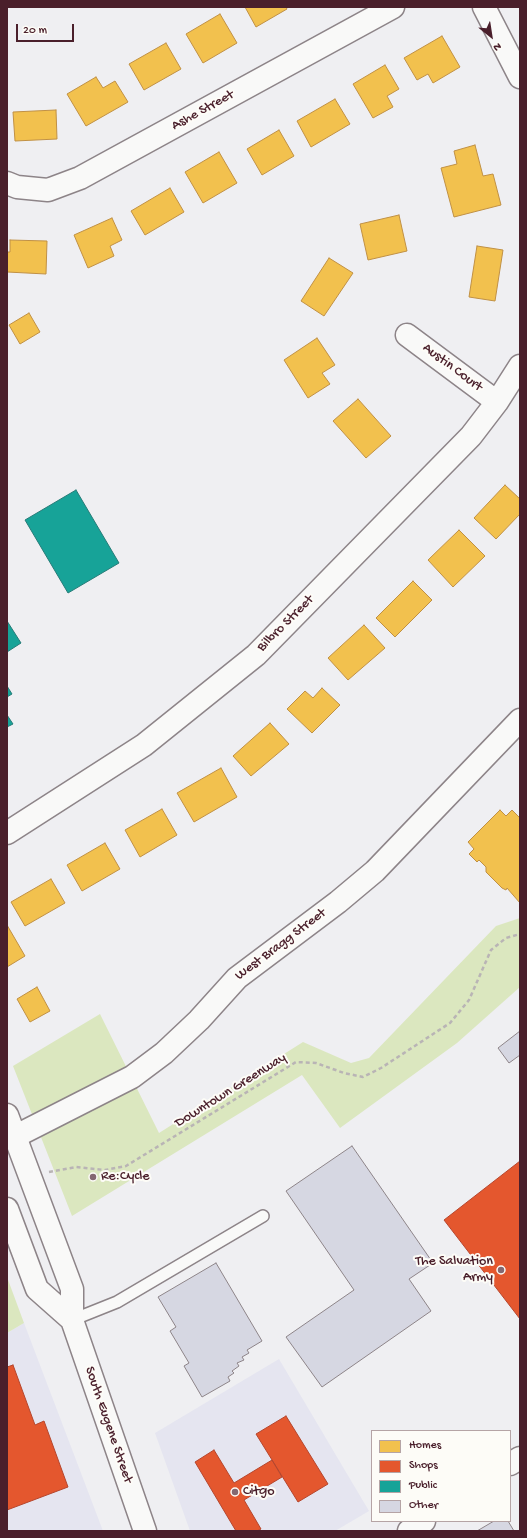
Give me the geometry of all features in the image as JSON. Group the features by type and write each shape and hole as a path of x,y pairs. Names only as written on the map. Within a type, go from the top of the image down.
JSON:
{"street":[{"name":"Ashe Street","path":"7,183 17,187 48,190 80,178 393,7"},
{"path":"484,7 520,77"},
{"name":"Austin Court","path":"407,335 497,402"},
{"name":"Bilbro Street","path":"7,833 144,746 256,655 470,436 497,402 520,366"},
{"name":"West Bragg Street","path":"16,1136 132,1077 164,1053 199,1020 237,978 338,902 375,871 520,720"},
{"name":"South Eugene Street","path":"7,1115 72,1289 72,1320 145,1531"},
{"name":"South Eugene Street","path":"7,1209 37,1289 72,1320"},
{"path":"511,1463 520,1458"},
{"path":"408,1531 422,1522"}],"lane":[{"path":"72,1320 117,1302 263,1216"}],"path":[{"name":"Downtown Greenway","path":"32,1180 65,1168 82,1167 105,1170 126,1166 296,1062 316,1062 344,1074 363,1077 381,1068 450,1023 469,1000 491,950 506,938 520,934"}],"shaded area":[{"path":"24,1323 103,1531 7,1531 7,1333"},
{"path":"279,1359 369,1511 335,1531 190,1531 155,1433"}],"green space":[{"path":"520,918 520,987 457,1043 340,1128 302,1075 72,1216 13,1066 100,1014 159,1133 303,1042 351,1063 369,1058 496,926"},
{"path":"7,1277 24,1323 7,1333"}],"building: Homes":[{"path":"245,7 286,7 287,9 256,27"},
{"path":"220,14 237,43 203,63 186,34"},
{"path":"442,36 460,67 433,83 428,74 417,80 404,58"},
{"path":"166,43 181,69 144,90 129,64"},
{"path":"385,65 399,89 387,96 393,107 373,118 353,84"},
{"path":"96,77 103,88 115,81 128,102 86,126 67,94"},
{"path":"335,99 350,124 311,147 297,121"},
{"path":"56,110 57,139 15,141 13,112"},
{"path":"279,130 294,156 262,175 247,149"},
{"path":"475,145 483,176 493,174 501,205 454,217 441,168 457,164 454,151"},
{"path":"219,152 237,183 203,203 185,172"},
{"path":"170,188 184,212 145,235 131,211"},
{"path":"399,215 407,251 368,260 360,224"},
{"path":"112,218 122,240 110,246 114,256 88,268 74,235"},
{"path":"10,240 47,241 46,274 7,272 7,252 10,252"},
{"path":"477,246 503,250 495,301 469,297"},
{"path":"329,258 353,273 324,316 301,301"},
{"path":"29,313 40,332 20,344 9,325"},
{"path":"317,338 335,365 322,373 330,384 308,398 284,360"},
{"path":"358,399 391,436 366,458 333,421"},
{"path":"505,485 520,499 520,514 496,539 474,518"},
{"path":"459,530 485,556 453,587 428,560"},
{"path":"413,581 432,600 395,637 376,618"},
{"path":"364,625 385,648 348,680 328,658"},
{"path":"322,688 340,705 312,733 287,709 305,691 313,698"},
{"path":"270,723 289,744 251,776 233,756"},
{"path":"221,768 237,797 194,822 177,793"},
{"path":"162,809 177,835 140,857 125,830"},
{"path":"500,810 506,816 512,810 520,818 520,903 507,888 506,890 502,888 486,872 486,867 479,860 477,862 469,854 474,849 468,842"},
{"path":"105,843 120,869 82,891 67,865"},
{"path":"51,879 65,903 25,926 11,902"},
{"path":"7,925 25,956 7,967"},
{"path":"37,987 50,1011 30,1022 17,999"}],"building: Shops":[{"name":"The Salvation Army","path":"520,1161 520,1319 444,1220"},
{"path":"13,1365 35,1425 44,1421 68,1487 7,1510 7,1367"},
{"path":"286,1416 328,1484 298,1502 256,1434"},
{"name":"Citgo","path":"214,1450 234,1483 272,1460 282,1477 244,1500 261,1529 257,1531 236,1531 195,1462"}],"building: Public":[{"path":"76,490 119,563 68,593 25,520"},
{"path":"7,621 21,643 7,652"},
{"path":"7,686 12,694 7,697"},
{"path":"7,715 13,724 7,727"}],"building: Other":[{"path":"520,1031 520,1055 509,1063 498,1048"},
{"path":"352,1146 433,1263 409,1279 431,1311 322,1387 286,1337 354,1290 286,1191"},
{"path":"216,1263 262,1341 247,1350 249,1353 242,1357 244,1360 237,1363 239,1366 232,1371 234,1373 228,1377 230,1381 202,1397 184,1366 189,1363 170,1331 176,1327 158,1297"},
{"path":"492,1522 509,1522 514,1531 477,1531"}],"place":[{"name":"Re:Cycle","path":"93,1177"},
{"name":"The Salvation Army","path":"501,1270"},
{"name":"Citgo","path":"235,1492"}]}
